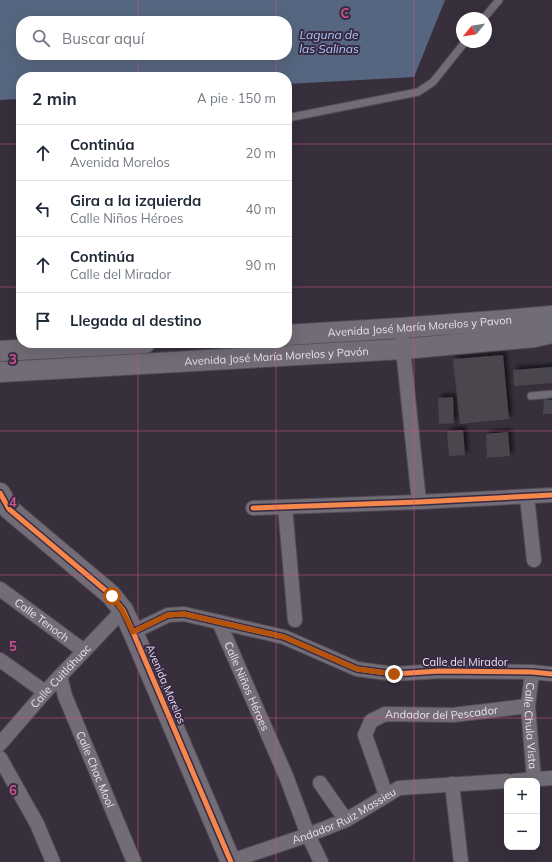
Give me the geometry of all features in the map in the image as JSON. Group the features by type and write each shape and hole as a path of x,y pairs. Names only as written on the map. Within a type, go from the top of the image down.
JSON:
{"main road":[{"name":"Avenida José María Morelos y Pavon","path":"292,335 552,316"},
{"name":"Avenida José María Morelos y Pavón","path":"1,373 29,357 403,349 546,336"},
{"path":"0,351 29,357 104,348"},
{"name":"Avenida Morelos","path":"3,502 112,596 122,610 133,632 231,861"}],"street":[{"path":"401,328 419,502"},
{"path":"253,508 552,496"},
{"path":"527,497 534,560"},
{"path":"285,507 295,620"},
{"name":"Calle Tenoch","path":"0,589 84,651"},
{"name":"Calle Cuitláhuac","path":"0,744 44,692 122,610"},
{"path":"133,632 168,615 184,614 219,622"},
{"name":"Calle del Mirador","path":"219,622 284,637 357,669 394,674 439,671 532,672 552,674"},
{"name":"Calle Niños Héroes","path":"219,622 286,776 308,835 321,862"},
{"path":"0,660 44,692"},
{"name":"Calle Chula Vista","path":"532,672 528,706 534,778"},
{"name":"Calle Chac Mool","path":"60,676 65,696 134,862"},
{"name":"Andador del Pescador","path":"386,795 365,734 371,721 385,714 453,715 528,706"},
{"path":"0,758 37,824 53,862"},
{"path":"540,779 552,778"},
{"name":"Andador Ruiz Massieu","path":"231,861 308,835 346,820 399,788 504,781"},
{"path":"320,783 346,820"},
{"path":"452,784 461,862"}],"lane":[{"path":"489,12 499,0"},
{"path":"292,117 418,92 433,82 460,48"},
{"path":"531,396 552,394"}],"water":[{"name":"Laguna de las Salinas","path":"0,0 445,0 414,77 292,84 292,72 16,72 16,99 0,100"}],"building":[{"path":"503,355 509,419 460,424 453,359"},
{"path":"552,367 552,383 514,386 513,370"},
{"path":"453,397 454,423 439,424 438,398"},
{"path":"544,399 552,400 552,414 543,414"},
{"path":"463,430 465,455 449,456 447,431"},
{"path":"508,432 510,456 487,458 486,434"}],"cycle path":[{"path":"0,493 9,509 111,595 123,610 231,862"},
{"path":"253,508 419,502 552,495"},
{"path":"133,632 168,615 184,614 284,637 357,669 394,674 439,671 532,672 552,674"}],"route":[{"path":"112,596 122,610 133,632 168,615 184,614 284,637 357,669 394,674"}]}
